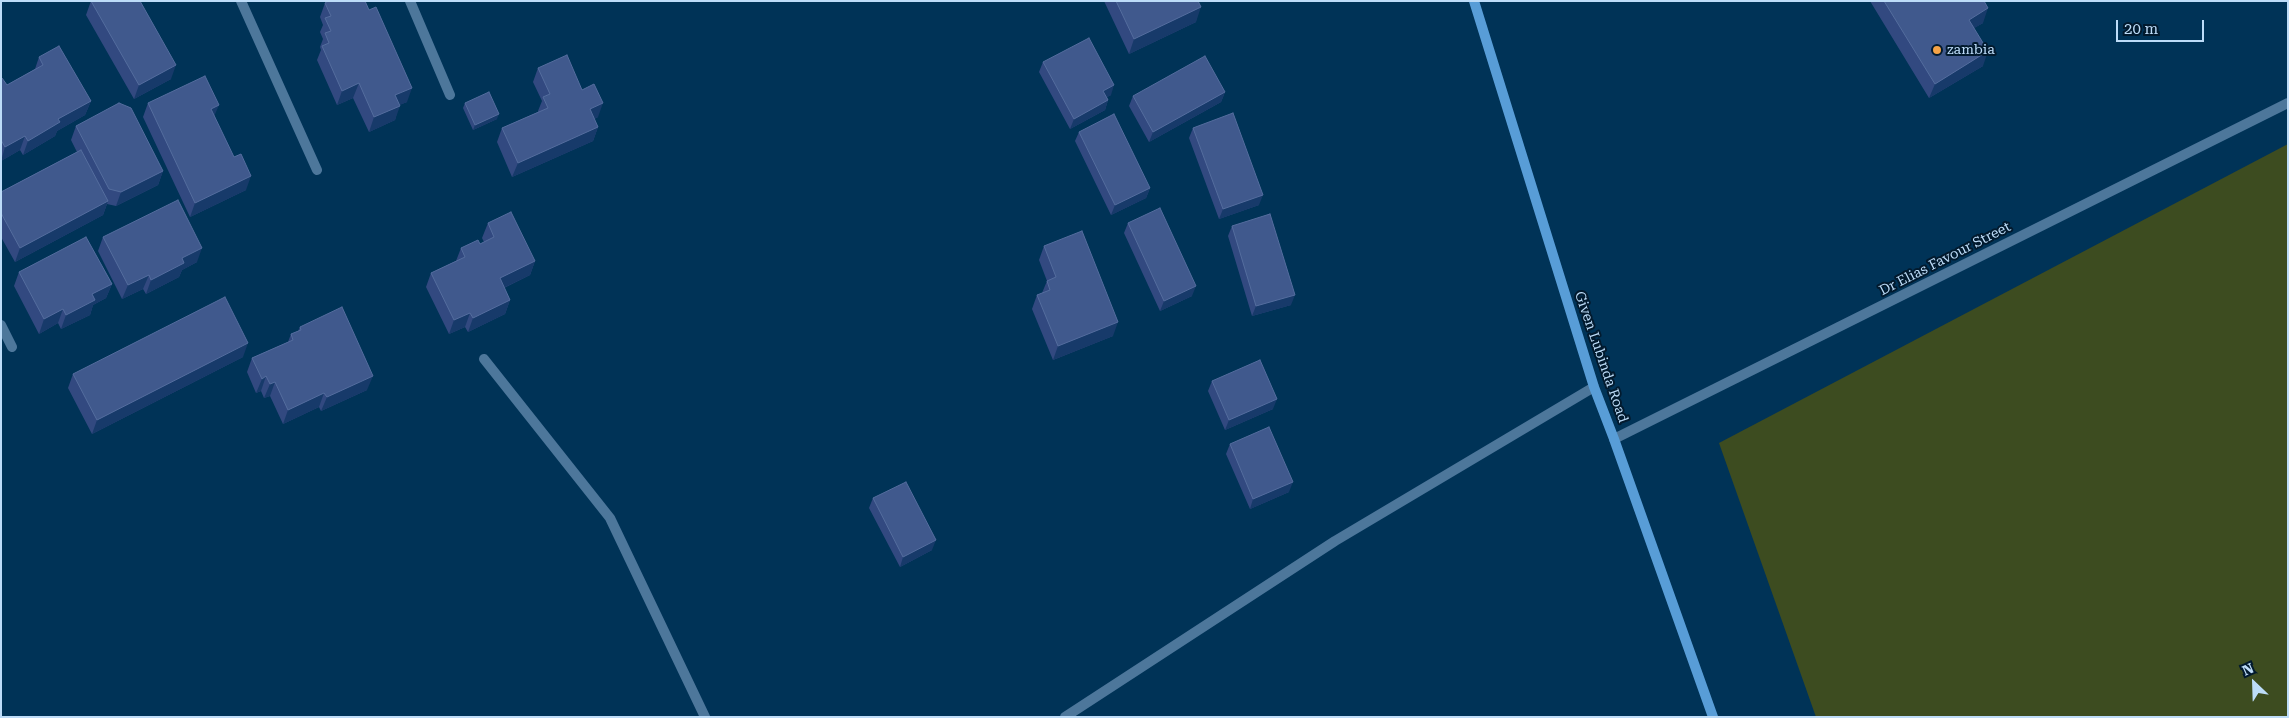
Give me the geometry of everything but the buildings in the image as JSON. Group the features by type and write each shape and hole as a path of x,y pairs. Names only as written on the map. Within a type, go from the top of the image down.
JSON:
{"street":[{"path":"241,1 318,170"},
{"path":"410,1 450,95"},
{"name":"Given Lubinda Road","path":"1474,1 1594,387 1713,717"},
{"name":"Dr Elias Favour Street","path":"1614,439 2288,103"},
{"path":"1,326 12,347"},
{"path":"484,359 610,518 705,717"},
{"path":"1065,717 1335,541 1594,387"}],"green space":[{"path":"2288,144 2288,717 1816,717 1719,443"}],"place":[{"name":"zambia","path":"1937,50"}]}
